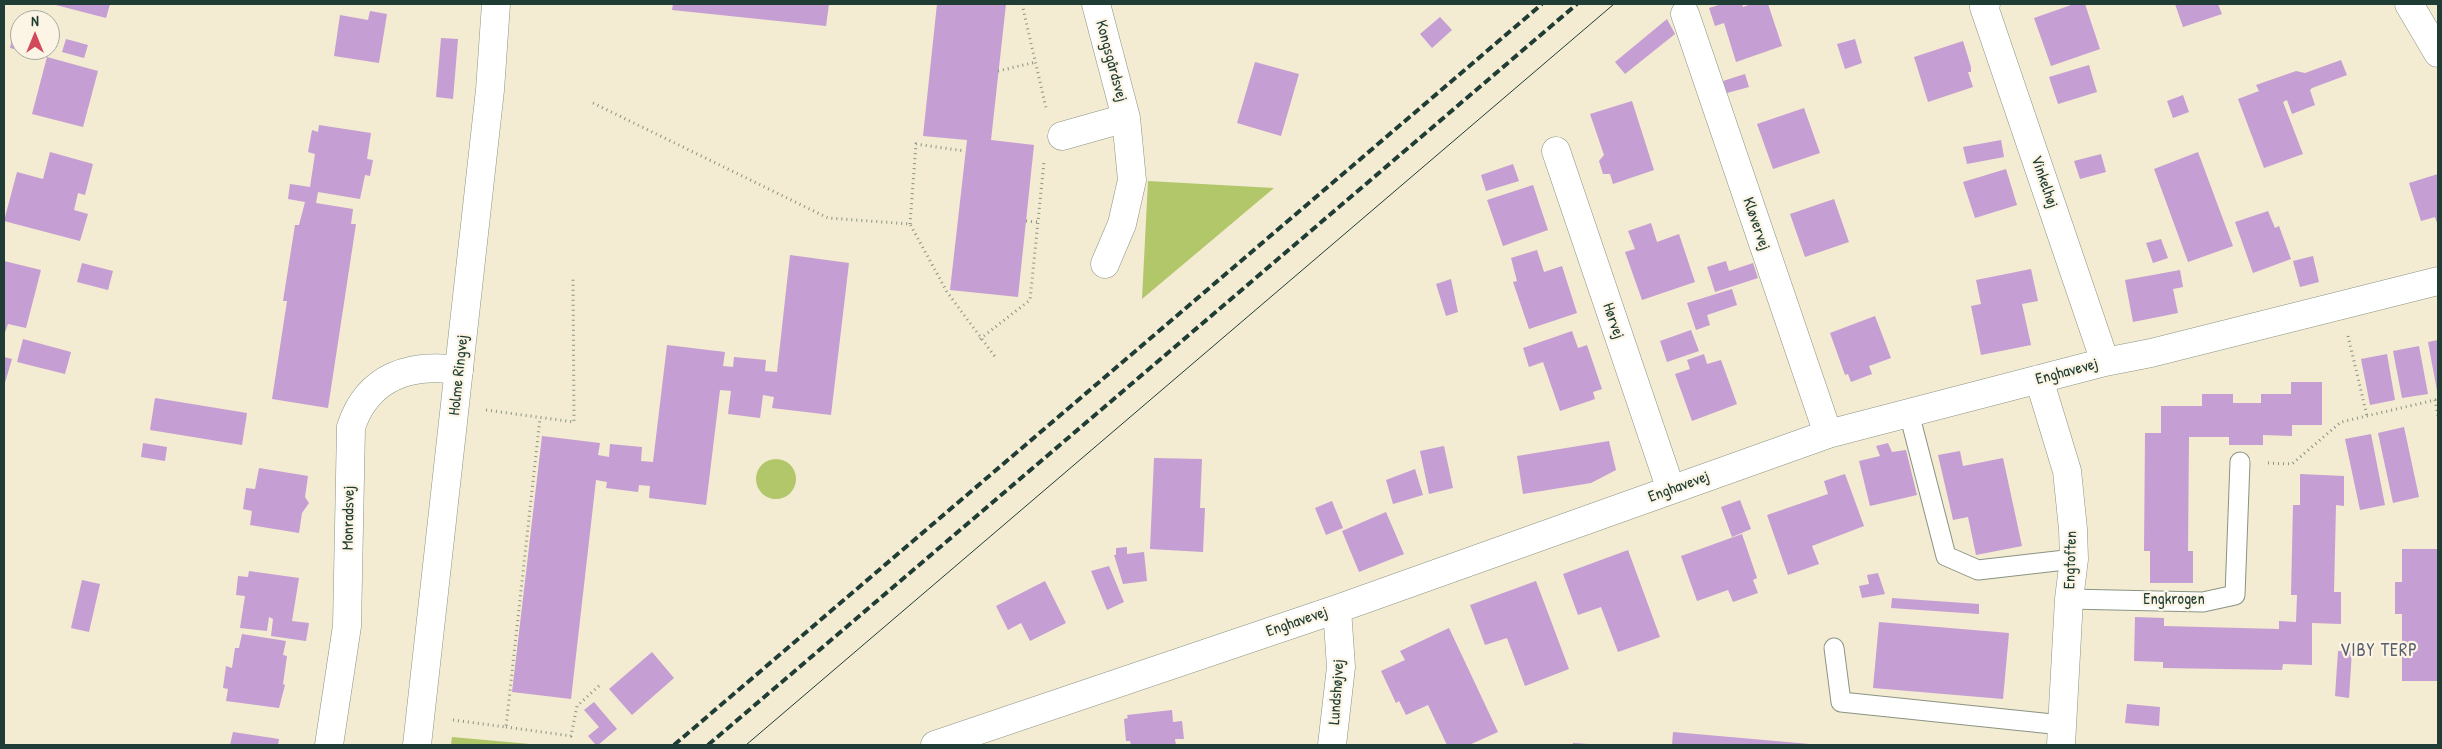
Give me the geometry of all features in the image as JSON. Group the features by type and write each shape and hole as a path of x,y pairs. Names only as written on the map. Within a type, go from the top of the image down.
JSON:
{"street":[{"name":"Holme Ringvej","path":"417,745 490,90 496,4"},
{"name":"Kongsgårdsvej","path":"1096,4 1126,118 1132,180 1122,224 1105,264"},
{"name":"Vinkelhøj","path":"1986,4 1984,7 2105,362"},
{"path":"2409,4 2438,53"},
{"name":"Kløvervej","path":"1685,14 1828,434"},
{"name":"Kongsgårdsvej","path":"1062,136 1126,118"},
{"name":"Hørvej","path":"1556,151 1671,490"},
{"name":"Enghavevej","path":"935,745 1337,609 1828,434 2105,362 2151,353 2438,281"},
{"name":"Monradsvej","path":"329,745 347,626 351,426 356,410 366,395 382,382 400,373 430,367 459,370"},
{"name":"Engtoften","path":"2039,379 2067,471 2074,529 2074,559 2062,735"},
{"name":"Lundshøjvej","path":"1332,745 1341,667 1337,609"}],"lane":[{"path":"1909,413 1946,556 1978,570 2074,559"},
{"name":"Engkrogen","path":"2070,599 2203,602 2234,595 2240,462"},
{"path":"1834,648 1841,702 2062,735"}],"path":[{"path":"1022,4 1049,121 1062,136"},
{"path":"998,71 1036,62"},
{"path":"593,103 828,218 910,224"},
{"path":"965,151 916,144 910,224 947,292 980,339 996,358"},
{"path":"980,339 1030,300 1045,158"},
{"path":"1026,221 1038,222"},
{"path":"455,406 574,422 573,278"},
{"path":"2341,304 2366,416"},
{"path":"2240,462 2292,464 2341,422 2366,416 2435,400 2438,416"},
{"path":"506,728 540,418"},
{"path":"420,716 571,736 577,706 601,684"}],"green space":[{"path":"1148,181 1274,188 1142,299"},
{"path":"772,459 780,459 787,462 793,468 796,479 793,490 787,496 780,499 772,499 765,496 759,490 756,483 756,475 759,468 765,462"},
{"path":"452,737 541,745 451,745"}],"building":[{"path":"52,4 110,4 106,18"},
{"path":"673,4 829,4 826,26 672,10"},
{"path":"937,4 1006,4 991,140 1034,145 1018,297 950,290 967,140 923,136"},
{"path":"1722,4 1742,4 1743,7 1752,4 1768,4 1782,46 1736,62 1724,23 1715,26 1709,8"},
{"path":"2074,4 2085,4 2100,49 2051,66 2034,18"},
{"path":"2175,4 2218,4 2222,14 2183,27"},
{"path":"370,11 387,14 379,63 334,56 340,15 368,20"},
{"path":"1440,17 1452,30 1432,48 1420,34"},
{"path":"1667,19 1675,34 1625,74 1615,62"},
{"path":"441,38 458,39 453,99 436,97"},
{"path":"66,39 88,45 84,58 62,52"},
{"path":"1855,39 1862,63 1845,69 1837,44"},
{"path":"1963,41 1971,67 1971,72 1968,72 1973,87 1928,102 1914,57"},
{"path":"46,60 58,60 98,71 83,127 32,114"},
{"path":"2341,60 2347,75 2312,88 2310,90 2315,105 2292,114 2287,100 2283,102 2303,154 2264,168 2238,99 2259,91 2256,85 2296,71 2305,73"},
{"path":"1255,62 1299,74 1281,136 1237,123"},
{"path":"2089,65 2097,92 2058,104 2049,77"},
{"path":"1745,74 1749,87 1727,93 1723,81"},
{"path":"2183,95 2189,112 2173,118 2167,101"},
{"path":"1632,101 1654,170 1613,184 1610,174 1603,174 1599,161 1604,155 1590,114"},
{"path":"1804,108 1820,153 1773,169 1757,124"},
{"path":"319,125 371,133 367,159 373,160 370,176 365,175 360,199 318,192 316,203 353,209 351,224 356,224 328,408 272,399 287,301 283,301 295,225 299,225 305,202 288,199 290,184 310,187 315,154 308,152 312,130 318,132"},
{"path":"2001,140 2004,157 1967,164 1963,147"},
{"path":"50,152 93,164 85,195 78,193 74,210 88,214 80,241 4,221 17,172 43,179"},
{"path":"2198,152 2233,246 2188,262 2154,169"},
{"path":"2101,154 2106,172 2080,179 2074,161"},
{"path":"1513,164 1519,181 1486,191 1481,175"},
{"path":"2006,169 2017,205 1975,218 1963,182"},
{"path":"2438,174 2438,226 2435,217 2421,221 2409,183"},
{"path":"1533,185 1548,230 1503,246 1487,200"},
{"path":"1834,199 1849,242 1805,257 1790,214"},
{"path":"2268,211 2275,228 2279,226 2291,259 2253,273 2235,222"},
{"path":"1651,223 1657,242 1679,234 1695,282 1642,300 1625,252 1635,249 1628,231"},
{"path":"2161,239 2168,258 2153,263 2146,243"},
{"path":"1537,250 1544,272 1562,266 1577,313 1529,329 1513,282 1517,281 1511,258"},
{"path":"790,255 849,263 831,415 772,408 774,397 763,395 760,418 728,414 731,391 720,390 706,505 649,498 650,486 639,485 638,492 606,488 607,482 596,480 571,699 512,692 542,436 600,443 598,455 609,457 610,444 642,447 641,461 653,462 667,345 725,352 723,366 733,367 734,357 766,360 765,371 777,372"},
{"path":"2313,256 2319,282 2300,287 2293,261"},
{"path":"4,261 41,270 26,328 8,324 4,335"},
{"path":"1726,261 1729,271 1753,263 1758,278 1715,292 1707,267"},
{"path":"82,263 113,271 108,290 77,282"},
{"path":"2031,269 2038,301 2022,304 2031,345 1981,355 1971,306 1981,304 1976,280"},
{"path":"2180,270 2183,287 2173,289 2178,313 2133,322 2125,280"},
{"path":"1451,279 1458,312 1446,316 1436,284"},
{"path":"1732,289 1737,305 1707,315 1710,325 1696,330 1687,303"},
{"path":"1875,316 1891,358 1869,366 1872,374 1851,382 1848,374 1845,375 1830,333"},
{"path":"1691,330 1699,351 1667,362 1660,341"},
{"path":"1572,331 1578,348 1587,345 1602,389 1593,392 1595,399 1560,411 1543,362 1529,367 1523,348"},
{"path":"23,339 71,352 65,374 17,362"},
{"path":"2438,340 2438,391 2437,391 2428,342"},
{"path":"2419,346 2428,394 2402,398 2393,351"},
{"path":"1704,354 1707,364 1721,360 1737,404 1692,421 1675,374 1690,369 1687,360"},
{"path":"2387,354 2395,400 2370,405 2361,359"},
{"path":"4,357 12,359 4,386"},
{"path":"2291,382 2322,382 2322,425 2292,425 2292,436 2263,435 2263,445 2229,445 2229,437 2189,437 2188,551 2193,551 2193,583 2150,583 2150,551 2144,551 2145,433 2161,433 2161,406 2202,406 2202,394 2233,394 2233,403 2261,403 2261,394 2291,394"},
{"path":"155,398 247,413 242,445 150,430"},
{"path":"2404,427 2419,497 2393,503 2378,433"},
{"path":"2371,434 2385,505 2360,510 2345,439"},
{"path":"1609,441 1616,470 1591,483 1523,494 1517,456"},
{"path":"143,443 167,447 165,461 141,457"},
{"path":"1888,443 1892,452 1906,450 1917,495 1870,506 1859,461 1880,456 1876,446"},
{"path":"1444,446 1453,488 1429,494 1420,451"},
{"path":"1960,451 1963,466 2003,458 2022,546 1976,555 1968,517 1953,520 1938,455"},
{"path":"1154,458 1202,459 1200,508 1205,508 1203,552 1150,549"},
{"path":"259,468 308,476 305,497 309,503 302,513 299,533 250,525 252,511 243,509 246,488 255,489"},
{"path":"1415,469 1423,495 1393,504 1386,480"},
{"path":"1845,474 1864,526 1812,546 1819,564 1788,575 1767,515 1828,494 1824,481"},
{"path":"2300,474 2344,476 2344,506 2336,505 2334,592 2341,592 2341,624 2312,623 2312,665 2283,664 2282,670 2163,668 2163,662 2134,661 2135,617 2164,618 2164,626 2279,629 2279,621 2296,622 2297,595 2291,595 2293,505 2300,505"},
{"path":"1740,500 1751,529 1732,537 1721,507"},
{"path":"1332,501 1343,528 1326,535 1315,508"},
{"path":"1386,512 1404,554 1359,572 1342,531"},
{"path":"1742,534 1757,578 1753,580 1758,593 1733,602 1728,590 1697,601 1681,556"},
{"path":"1127,547 1127,554 1144,552 1147,581 1123,584 1114,555 1116,555 1116,548"},
{"path":"2402,549 2438,549 2438,681 2402,681 2402,614 2395,614 2395,582 2402,582"},
{"path":"1628,550 1660,637 1618,652 1601,607 1578,615 1563,574"},
{"path":"1109,566 1124,602 1107,610 1091,571"},
{"path":"249,571 299,578 292,621 309,623 306,641 271,636 273,619 269,617 267,631 240,628 245,596 236,595 238,576 248,577"},
{"path":"1878,573 1885,594 1862,598 1859,586 1869,584 1867,575"},
{"path":"82,580 100,584 89,632 71,628"},
{"path":"1045,581 1066,623 1030,641 1021,623 1008,630 996,606"},
{"path":"1536,581 1569,669 1525,686 1507,638 1485,645 1470,605"},
{"path":"1892,598 1979,604 1979,614 1891,608"},
{"path":"1879,622 2009,633 2003,699 1873,688"},
{"path":"1449,628 1498,732 1469,745 1447,745 1428,705 1406,715 1399,701 1396,703 1381,671 1405,660 1400,651"},
{"path":"242,634 286,641 283,655 287,656 283,684 285,685 279,708 226,701 228,689 223,688 226,666 232,668 235,648 239,648"},
{"path":"2338,651 2352,651 2349,698 2335,696"},
{"path":"652,652 674,678 632,715 609,689"},
{"path":"594,702 617,729 598,745 588,736 599,727 584,710"},
{"path":"2127,704 2160,707 2159,726 2125,723"},
{"path":"1172,710 1173,722 1182,721 1184,739 1175,739 1176,745 1131,745 1130,741 1126,741 1124,719 1128,718 1127,715"},
{"path":"233,732 279,739 278,745 230,745"},
{"path":"1673,732 1810,744 1810,745 1672,745"},
{"path":"1573,743 1589,744 1589,745 1573,745"}],"tram line":[{"path":"746,745 1614,4"}],"railway":[{"path":"674,745 1542,4"},
{"path":"708,745 1577,4"}],"district":[{"name":"VIBY TERP","path":"2379,651"}]}
